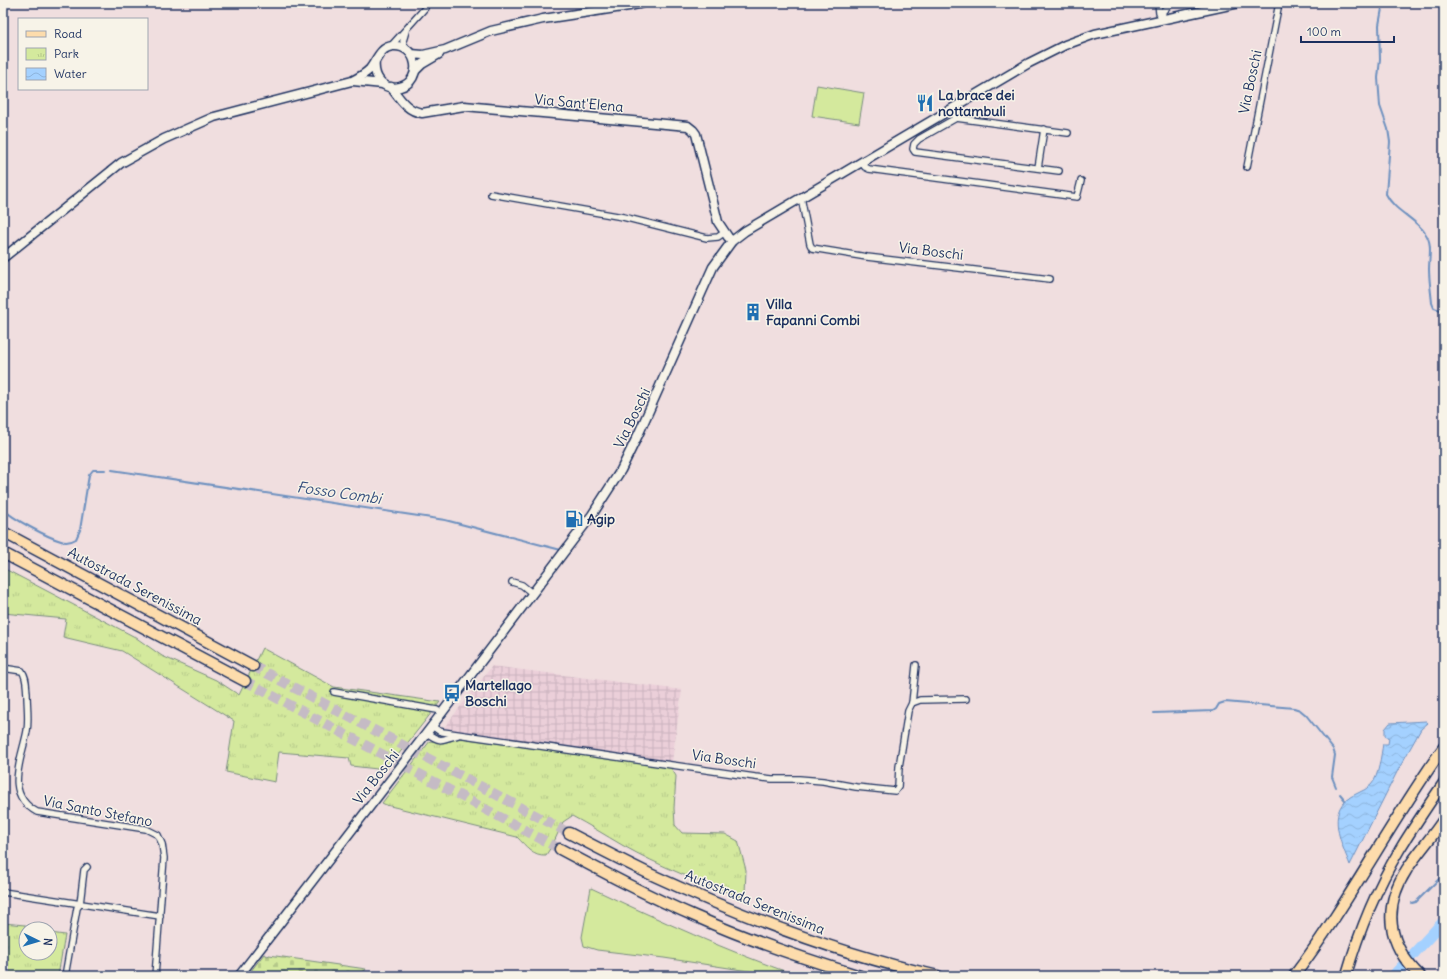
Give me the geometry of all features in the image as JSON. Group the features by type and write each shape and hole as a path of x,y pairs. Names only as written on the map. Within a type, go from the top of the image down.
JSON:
{"highway":[{"name":"Autostrada Serenissima","path":"3,532 253,666"},
{"path":"3,553 245,681"},
{"path":"1294,976 1361,877 1444,747"},
{"path":"1420,976 1402,956 1394,938 1391,919 1398,884 1444,819"},
{"name":"Autostrada Serenissima","path":"569,833 649,873 766,924 867,958 938,976"},
{"path":"560,849 697,918 756,942 804,959 860,976"}],"main road":[{"path":"415,71 422,64 445,50 491,31 543,19 643,3"},
{"name":"Via Boschi","path":"239,976 429,730 592,515 621,470 641,430 713,267 732,242 745,231 1029,64 1066,45 1095,34 1239,3"},
{"path":"3,258 121,163 164,139 214,117 352,81 366,72 382,51 390,47 400,47 409,52 420,55 445,50"},
{"path":"405,104 403,93 415,71 415,61 409,52"},
{"path":"375,61 375,74 383,84"},
{"path":"352,81 383,84 397,88 406,85"},
{"path":"391,87 405,104"},
{"name":"Via Sant'Elena","path":"405,104 411,110 422,113 464,106 688,126 696,134 718,222 725,232"},
{"path":"725,232 732,242"},
{"path":"1346,976 1352,954 1366,917 1389,868 1444,782"}],"street":[{"path":"390,47 425,8 426,3"},
{"path":"1158,3 1158,13 1162,19"},
{"path":"1162,19 1163,11 1171,3"},
{"name":"Via Boschi","path":"1247,167 1279,3"},
{"path":"406,28 403,41 409,52"},
{"path":"952,110 956,118"},
{"path":"1059,171 915,152 913,149 914,144 919,139 956,118 1068,132"},
{"path":"1038,168 1044,129"},
{"path":"862,163 869,169 1077,197 1082,182"},
{"path":"491,194 623,217 708,238 718,236 725,232"},
{"name":"Via Boschi","path":"801,198 812,248 867,257 1050,279"},
{"path":"512,582 522,586 533,594"},
{"name":"Via Boschi","path":"461,735 755,777 823,781 856,787 895,791 898,787 899,767 908,712 912,703 916,665"},
{"name":"Via Santo Stefano","path":"3,668 22,671 26,677 28,724 17,779 23,801 36,812 146,829 158,835 162,844 164,858 155,976"},
{"path":"334,692 437,710 442,713"},
{"path":"912,703 920,700 966,698"},
{"path":"429,730 461,735"},
{"path":"429,730 438,740 461,735"},
{"path":"65,976 77,908 80,904 84,870 87,867"},
{"path":"3,892 160,916"}],"shaded area":[{"path":"492,666 682,690 672,762 443,729"}],"green space":[{"path":"817,85 864,93 859,123 812,116"},
{"path":"3,568 135,637 162,656 216,680 239,695 262,648 334,687 440,702 386,770 351,766 349,758 279,752 275,782 226,772 234,721 122,651 63,637 66,619 3,613"},
{"path":"461,738 671,768 676,776 674,808 675,825 682,833 725,834 738,841 746,870 745,893 740,897 665,867 636,853 572,816 563,822 546,855 541,855 530,850 517,837 382,803 430,741 443,743"},
{"path":"591,888 693,935 798,976 781,976 664,958 597,950 584,946 582,937"},
{"path":"3,923 18,924 18,961 58,961 58,934 65,935 58,976 3,976"},
{"path":"264,954 268,956 366,969 361,976 247,976"}],"water":[{"path":"1426,721 1428,723 1421,729 1397,772 1350,865 1338,833 1337,824 1340,808 1345,801 1371,785 1374,781 1383,744 1388,744 1389,738 1385,736 1385,729 1390,723"}],"waterway":[{"path":"1383,3 1379,25 1380,59 1378,78 1380,106 1388,129 1390,142 1386,194 1399,210 1421,228 1429,241 1429,273 1432,303 1434,308 1444,311"},
{"name":"Fosso Combi","path":"3,509 30,527 47,536 63,542 72,541 76,539 80,530 89,475 93,470 105,470"},
{"name":"Fosso Combi","path":"112,470 445,520 561,550"},
{"path":"1154,713 1213,711 1219,704 1225,702 1294,708 1300,710 1306,715 1333,749 1335,755 1332,777 1336,787"},
{"path":"1340,794 1345,800"},
{"path":"1412,903 1416,902 1444,874"},
{"path":"1393,976 1444,921"}],"tunnel":[{"path":"253,666 569,833"},
{"path":"245,681 560,849"}],"place":[{"name":"La brace dei nottambuli","path":"925,103"},
{"name":"Villa Fapanni Combi","path":"753,312"},
{"name":"Agip","path":"574,519"},
{"name":"Martellago Boschi","path":"452,693"}]}
